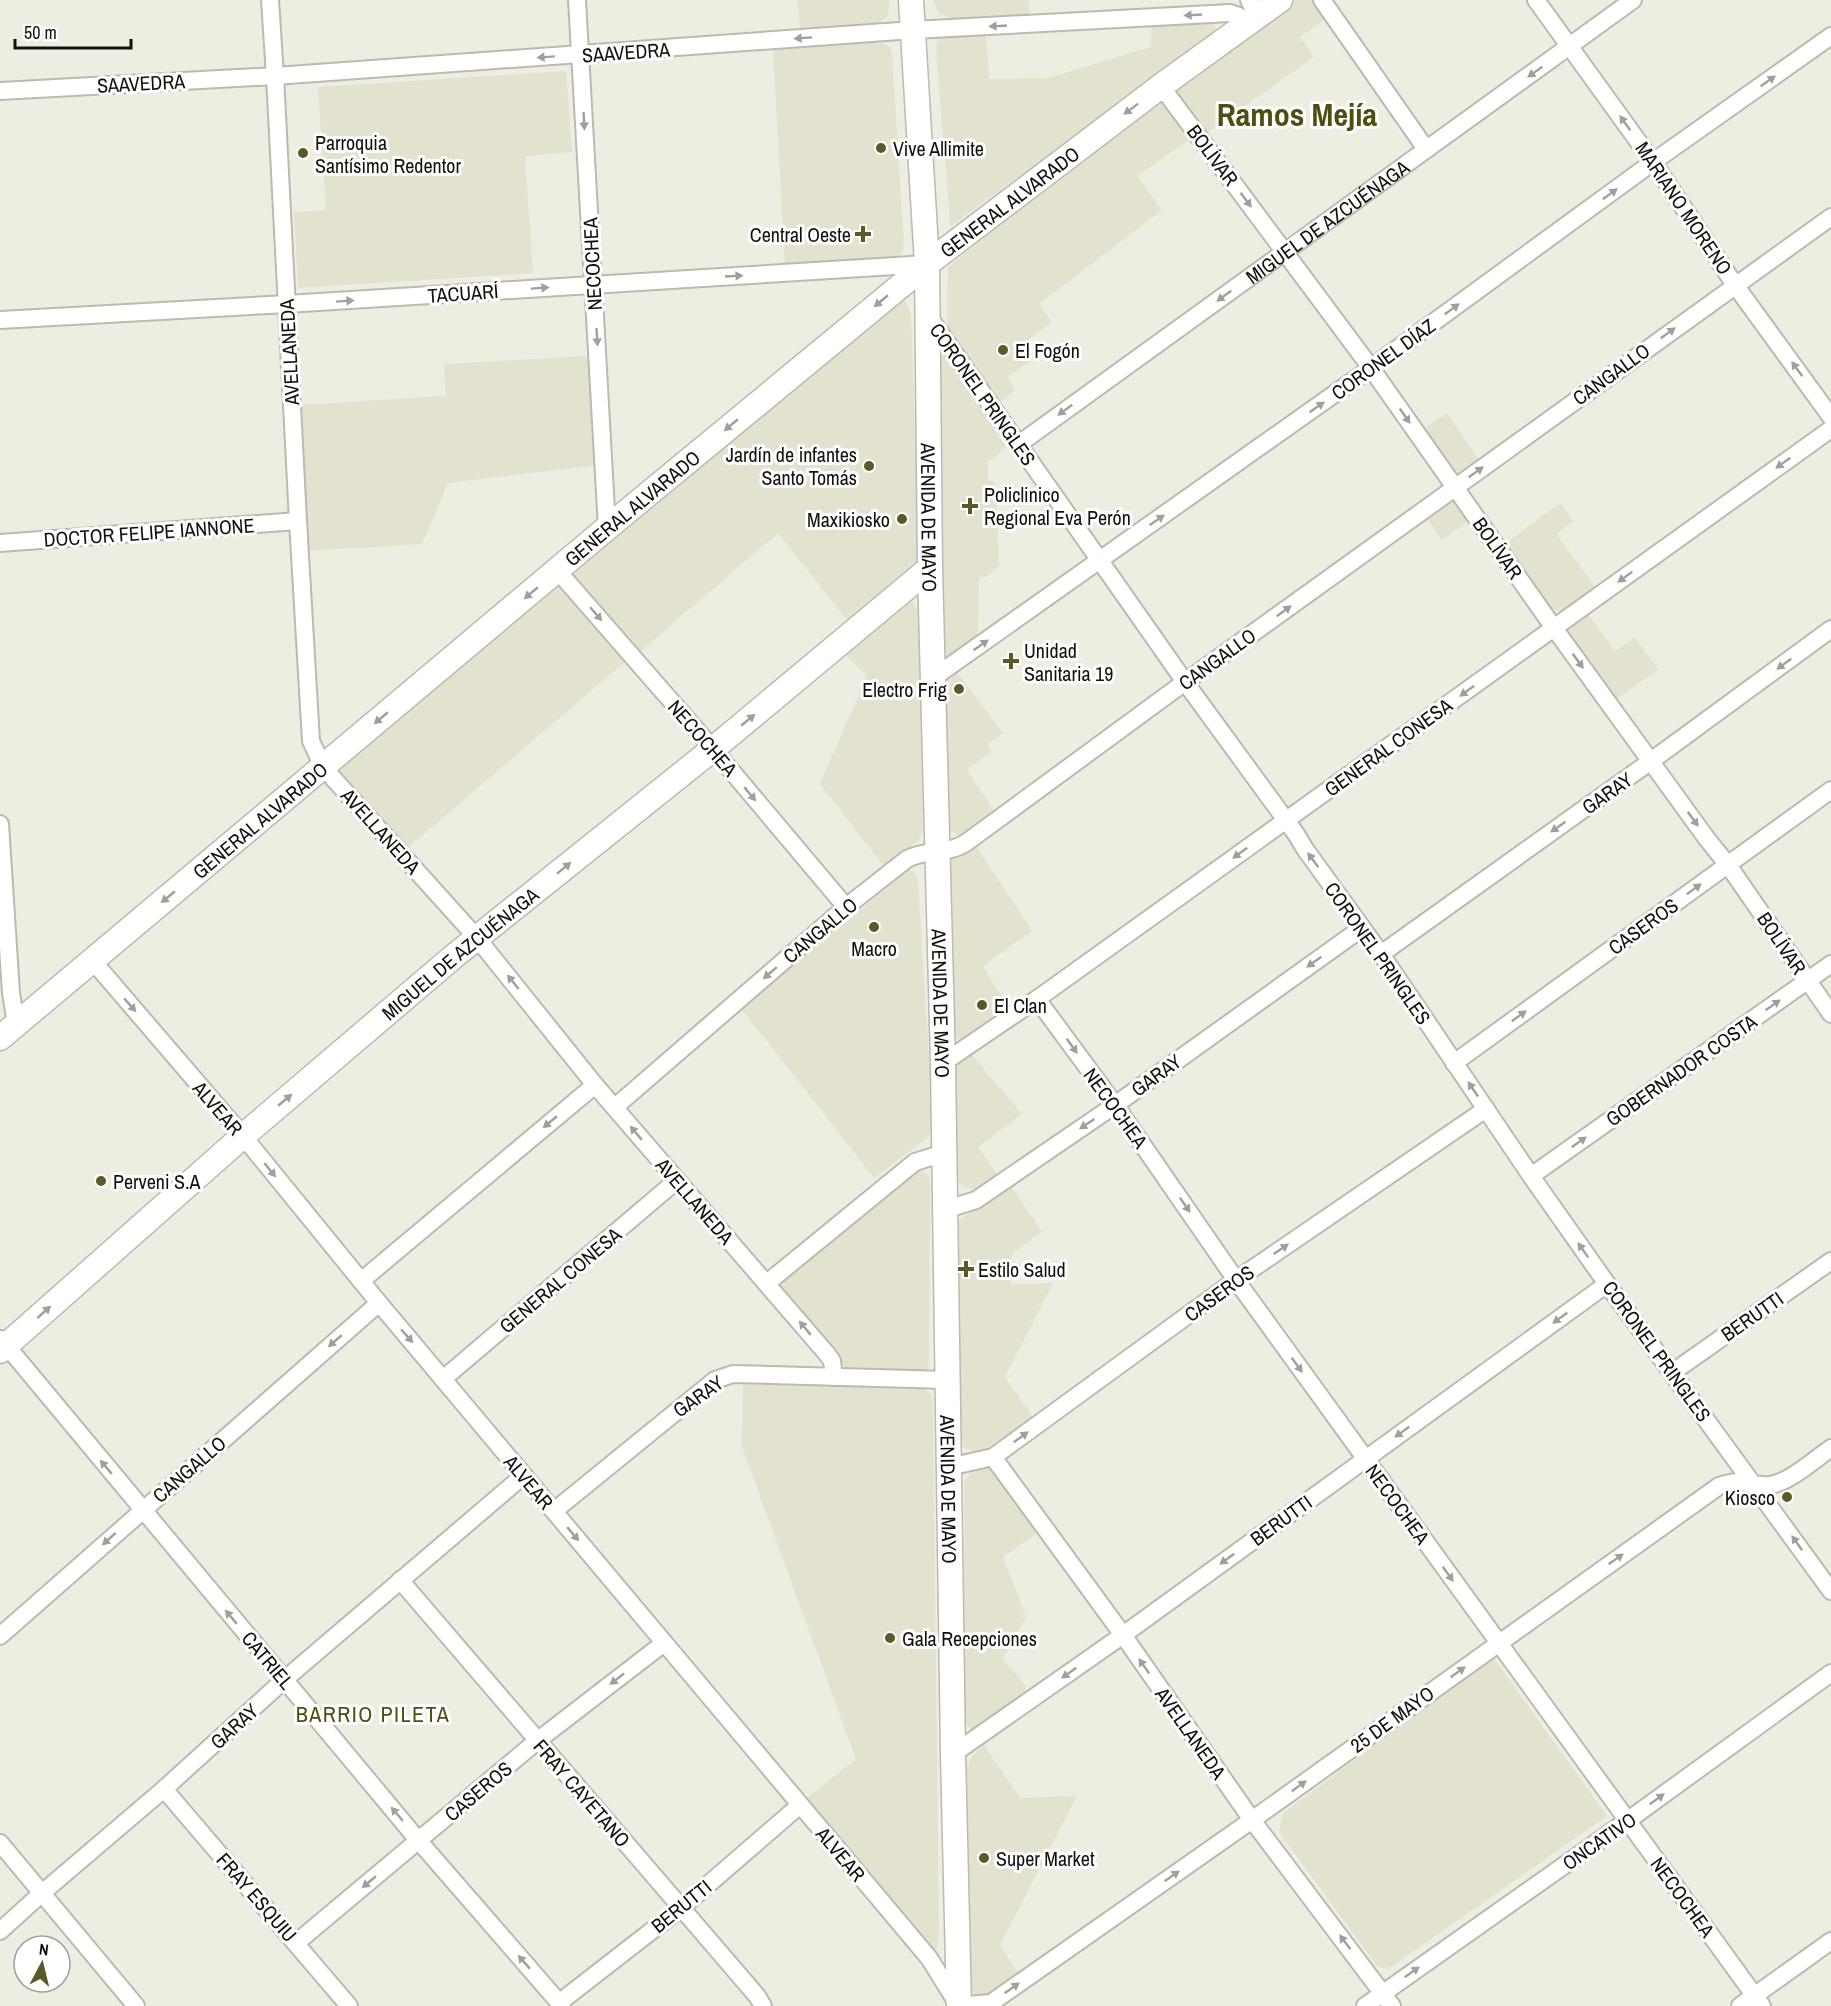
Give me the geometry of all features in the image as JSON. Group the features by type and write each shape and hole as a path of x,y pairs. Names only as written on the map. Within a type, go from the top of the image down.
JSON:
{"street":[{"name":"AVELLANEDA","path":"270,0 311,741 323,767 477,938 595,1085 827,1354 834,1377"},
{"name":"NECOCHEA","path":"577,0 608,528"},
{"name":"AVENIDA DE MAYO","path":"911,0 927,264 930,568 943,1063 958,2006"},
{"name":"GENERAL ALVARADO","path":"8,1031 557,570 927,264 1161,86 1250,14 1280,0"},
{"path":"1322,0 1426,149"},
{"name":"MARIANO MORENO","path":"1536,0 1653,162 1735,285 1831,417"},
{"name":"MIGUEL DE AZCUÉNAGA","path":"1019,444 1633,0"},
{"name":"SAAVEDRA","path":"0,91 275,76 913,30 1230,13 1239,16 1250,14"},
{"name":"CORONEL DÍAZ","path":"933,678 1371,368 1653,162 1831,36"},
{"name":"BOLÍVAR","path":"1161,86 1371,368 1554,628 1728,865 1831,1014"},
{"name":"CANGALLO","path":"615,1107 846,908 907,859 917,854 956,849 967,842 1454,487 1831,217"},
{"name":"TACUARÍ","path":"0,320 927,264"},
{"name":"CORONEL PRINGLES","path":"927,314 1185,682 1381,954 1607,1284 1831,1591"},
{"name":"GENERAL CONESA","path":"943,1063 1037,999 1831,429"},
{"name":"DOCTOR FELIPE IANNONE","path":"0,543 298,521"},
{"name":"MIGUEL DE AZCUÉNAGA","path":"2,1345 243,1136 477,938 713,749 930,568"},
{"name":"NECOCHEA","path":"557,570 713,749 846,908"},
{"name":"GARAY","path":"1381,954 1831,629"},
{"name":"CASEROS","path":"1454,1063 1831,790"},
{"path":"0,824 11,993 8,1031"},
{"name":"GARAY","path":"944,1210 976,1200 1115,1105 1362,928"},
{"name":"ALVEAR","path":"92,960 243,1136 523,1476 929,1958 958,2006"},
{"name":"GOBERNADOR COSTA","path":"1531,1176 1831,964"},
{"name":"NECOCHEA","path":"1037,999 1115,1105 1236,1280 1758,2001"},
{"path":"361,1281 595,1085"},
{"name":"CASEROS","path":"949,1467 993,1457 1236,1280 1486,1109"},
{"path":"767,1283 915,1162 944,1153"},
{"name":"GENERAL CONESA","path":"443,1379 676,1180"},
{"name":"BERUTTI","path":"1673,1372 1831,1261"},
{"name":"BERUTTI","path":"953,1754 1123,1635 1607,1284"},
{"name":"CANGALLO","path":"0,1636 379,1303"},
{"name":"CATRIEL","path":"2,1345 418,1840 561,2004"},
{"name":"GARAY","path":"554,1511 715,1380 733,1374 947,1380"},
{"name":"25 DE MAYO","path":"958,2006 990,2003 1252,1820 1719,1486 1740,1481 1769,1485 1779,1483 1831,1448"},
{"name":"AVELLANEDA","path":"993,1457 1123,1635 1252,1820 1388,1999"},
{"name":"GARAY","path":"0,1930 164,1789 284,1680 523,1476"},
{"name":"FRAY CAYETANO","path":"400,1580 763,2006"},
{"name":"CASEROS","path":"296,1943 537,1741 664,1643"},
{"name":"ONCATIVO","path":"1365,2006 1388,1999 1831,1672"},
{"name":"FRAY ESQUIU","path":"164,1789 349,2006"},
{"name":"BERUTTI","path":"561,2004 681,1908 800,1805"},
{"path":"0,1843 136,2006"},
{"path":"1740,2006 1758,2001 1831,1941"}],"shaded area":[{"path":"798,0 889,0 889,11 886,18 879,23 800,29"},
{"path":"933,0 1029,0 1029,15 952,18 938,14"},
{"path":"1288,0 1313,0 1325,19 1300,37 1314,57 1205,134 1178,97 1175,89"},
{"path":"1211,22 1216,28 1215,35 951,226 951,231 936,50 938,37 985,32 990,79 1048,78 1151,47 1152,23"},
{"path":"878,40 889,46 892,53 903,251 897,257 887,261 785,265 773,48"},
{"path":"566,71 572,152 525,156 533,273 298,288 294,212 326,210 318,87"},
{"path":"1162,98 1193,137 1137,176 1162,210 1039,304 1052,322 1024,343 1035,358 1008,377 1015,391 993,407 951,339 947,326 948,267 1154,100"},
{"path":"897,298 907,304 911,314 919,556 911,577 851,625 778,533 635,656 572,579 571,573"},
{"path":"938,350 944,352 1006,447 988,460 988,481 994,481 996,486 999,565 986,577 979,577 977,643 950,657 945,656 942,652"},
{"path":"591,356 599,465 448,483 422,544 306,551 297,405 446,396 444,364"},
{"path":"1447,413 1480,462 1466,472 1453,471 1424,429"},
{"path":"1451,501 1456,502 1470,520 1442,540 1426,517"},
{"path":"1560,503 1573,521 1556,534 1597,589 1570,609 1558,611 1552,609 1504,544"},
{"path":"559,585 566,588 627,660 404,851 341,777 340,769 343,761 551,586"},
{"path":"904,601 912,601 919,610 923,829 919,840 884,866 820,784 867,676 842,651"},
{"path":"1587,613 1615,651 1635,637 1658,670 1616,699 1568,631 1571,625"},
{"path":"957,672 1003,733 987,744 992,751 967,770 994,811 961,835 949,831 944,690 947,682"},
{"path":"975,845 1032,931 983,966 1009,1008 966,1038 959,1039 953,1037 949,864 956,856"},
{"path":"909,870 914,872 918,879 933,1123 929,1137 874,1178 741,1008"},
{"path":"971,1054 1022,1114 978,1147 999,1177 979,1188 971,1189 964,1187 958,1181 955,1173 953,1068"},
{"path":"921,1170 929,1176 930,1186 929,1363 927,1370 920,1376 849,1372 781,1287 781,1276 911,1172"},
{"path":"1010,1185 1042,1231 1012,1254 1011,1284 1053,1283 1005,1377 1033,1417 983,1450 972,1451 963,1447 959,1440 956,1227 961,1219"},
{"path":"743,1384 923,1389 931,1394 933,1406 939,1935 937,1949 927,1949 803,1801 856,1759 742,1447"},
{"path":"982,1469 993,1471 1038,1533 1003,1557 1026,1617 1003,1659 1025,1685 1027,1692 976,1729 970,1729 965,1722 964,1481 971,1473"},
{"path":"1493,1657 1607,1816 1388,1969 1377,1966 1279,1832 1283,1813"},
{"path":"984,1745 1020,1798 1077,1796 1000,1945 1021,1977 981,1999 970,1987 969,1973 966,1768 973,1755"}],"place":[{"name":"Vive Allimite","path":"881,148"},
{"name":"Parroquia Santísimo Redentor","path":"303,153"},
{"name":"Central Oeste","path":"863,234"},
{"name":"El Fogón","path":"1003,350"},
{"name":"Jardín de infantes Santo Tomás","path":"869,466"},
{"name":"Policlinico Regional Eva Perón","path":"970,506"},
{"name":"Maxikiosko","path":"902,519"},
{"name":"Unidad Sanitaria 19","path":"1011,661"},
{"name":"Electro Frig","path":"959,689"},
{"name":"Macro","path":"874,927"},
{"name":"El Clan","path":"982,1005"},
{"name":"Perveni S.A","path":"101,1181"},
{"name":"Estilo Salud","path":"966,1269"},
{"name":"Kiosco","path":"1787,1497"},
{"name":"Gala Recepciones","path":"890,1638"},
{"name":"Super Market","path":"984,1858"}],"district":[{"name":"Ramos Mejía","path":"1297,114"},
{"name":"BARRIO PILETA","path":"373,1714"}]}
